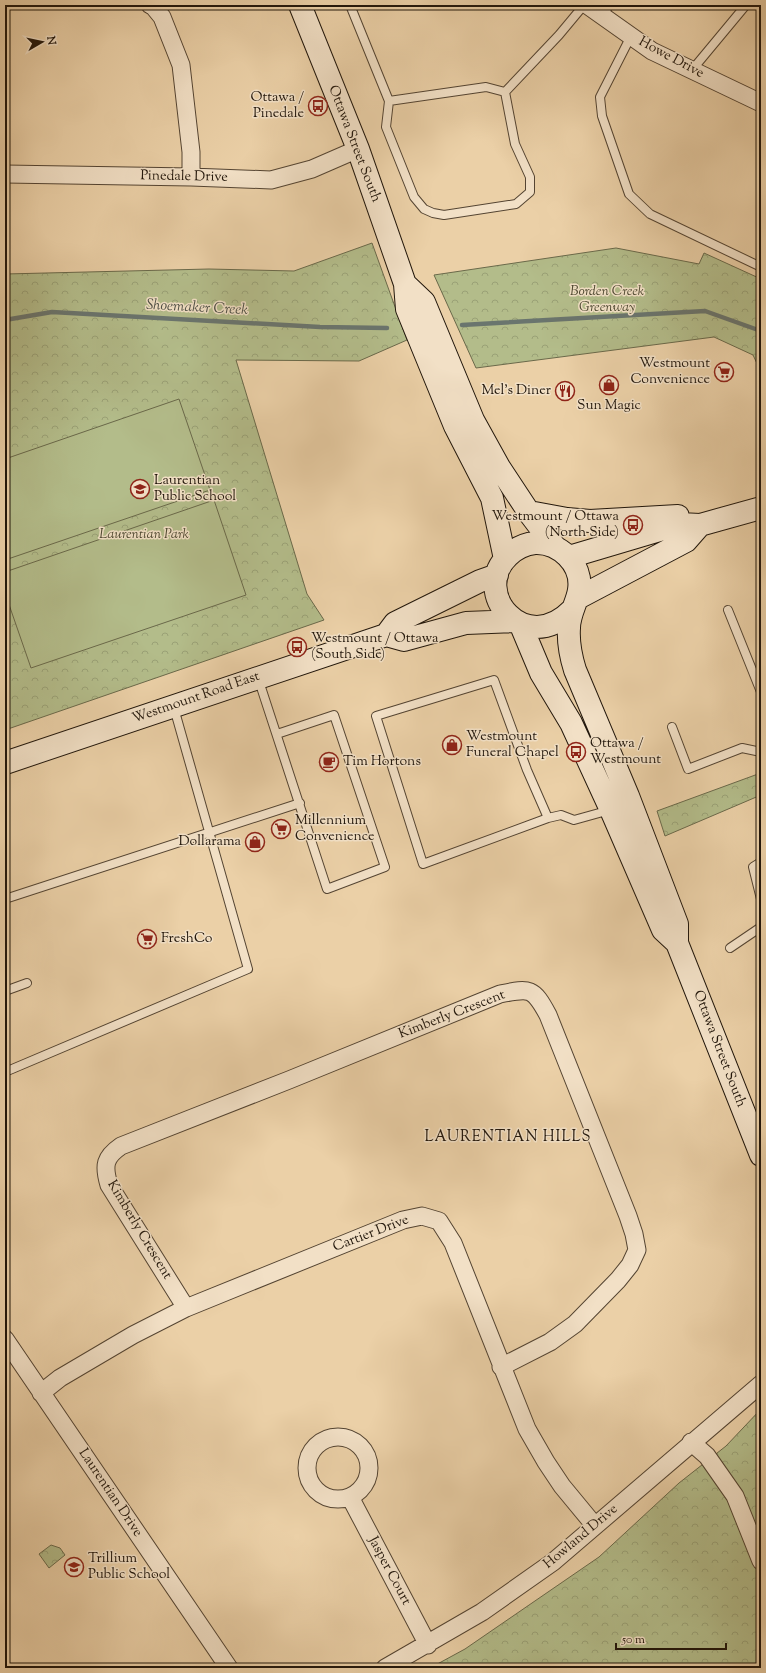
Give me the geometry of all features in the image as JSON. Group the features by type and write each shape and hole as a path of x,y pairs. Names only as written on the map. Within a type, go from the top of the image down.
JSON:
{"main road":[{"name":"Ottawa Street South","path":"300,5 358,149 405,284"},
{"path":"405,284 407,309 455,426 492,498 494,572 496,592 502,608 517,622 540,673 571,723 611,810 663,930 677,943"},
{"path":"405,284 424,302 473,420 499,467 529,512 575,566 579,577 580,588 574,604 569,627 572,658 575,670 628,796 677,924 677,943"},
{"path":"492,498 489,520 491,545 489,561 494,572"},
{"path":"700,525 686,542 574,604 563,619 553,624 542,627 531,627 517,622 466,623 404,640 386,634 395,623 494,572 513,552 528,545 544,544 562,552 680,524 700,525 761,508"},
{"path":"529,512 567,520 590,522 692,516 721,520"},
{"name":"Westmount Road East","path":"5,762 386,634"},
{"name":"Ottawa Street South","path":"677,943 759,1144"}],"street":[{"path":"150,5 153,6 162,17 181,65 191,152 191,177"},
{"name":"Howe Drive","path":"585,5 605,10 631,36 652,51 761,103"},
{"name":"Pinedale Drive","path":"5,174 272,180 312,169 358,149"},
{"name":"Kimberly Crescent","path":"186,1308 109,1185 106,1176 106,1162 111,1153 121,1146 289,1080 500,994 520,990 531,991 539,998 548,1015 628,1216 637,1250 630,1264 618,1280 575,1324 550,1342 501,1367"},
{"name":"Cartier Drive","path":"41,1393 60,1378 133,1335 186,1308 403,1220 422,1216 438,1221 453,1243 501,1367 527,1429 562,1486 595,1526"},
{"name":"Laurentian Drive","path":"5,1339 229,1668"},
{"name":"Howland Drive","path":"385,1668 428,1645 482,1612 553,1562 691,1442 761,1384"},
{"path":"691,1442 707,1456 735,1496 761,1560"},
{"name":"Jasper Court","path":"350,1497 428,1645"}],"lane":[{"path":"350,5 389,101 386,127 414,197 424,209 433,213 444,215 516,204 530,192 530,177 516,144 505,92"},
{"path":"505,92 559,36 585,5"},
{"path":"692,70 746,5"},
{"path":"631,36 600,97 602,116 629,194 650,214 761,267"},
{"path":"389,101 486,87 505,92"},
{"path":"728,610 761,692"},
{"path":"258,677 327,889 385,867 334,715 277,734"},
{"path":"548,818 527,770 494,680 376,716 422,864 548,818 561,815 574,820 611,810"},
{"path":"5,1072 248,969 173,706"},
{"path":"672,727 688,769 742,748 761,752"},
{"path":"5,899 300,803"},
{"path":"761,862 753,867 761,899"},
{"path":"730,948 761,928"},
{"path":"5,991 27,983"}],"green space":[{"name":"Laurentian Park","path":"372,243 407,340 359,361 236,360 307,594 324,620 5,730 5,274 209,269 294,271"},
{"name":"Borden Creek Greenway","path":"616,248 699,264 704,253 761,279 761,372 753,355 714,337 476,368 434,275"},
{"path":"179,399 210,490 5,560 5,459"},
{"path":"214,500 246,595 31,668 5,593 5,572"},
{"path":"758,774 761,781 761,795 665,836 657,811"},
{"path":"761,1409 761,1668 430,1668 465,1649 599,1557 679,1483 726,1446"},
{"path":"51,1545 60,1548 65,1555 49,1568 39,1554"}],"waterway":[{"name":"Shoemaker Creek","path":"462,325 705,311 761,331"},
{"name":"Shoemaker Creek","path":"5,320 52,312 320,327 387,328"}],"place":[{"name":"Ottawa / Pinedale","path":"318,106"},
{"name":"Westmount Convenience","path":"724,372"},
{"name":"Sun Magic","path":"609,385"},
{"name":"Mel's Diner","path":"565,391"},
{"name":"Laurentian Public School","path":"140,489"},
{"name":"Westmount / Ottawa (North Side)","path":"633,525"},
{"name":"Westmount / Ottawa (South Side)","path":"297,647"},
{"name":"Westmount Funeral Chapel","path":"452,745"},
{"name":"Ottawa / Westmount","path":"576,752"},
{"name":"Tim Hortons","path":"329,762"},
{"name":"Millennium Convenience","path":"281,829"},
{"name":"Dollarama","path":"255,842"},
{"name":"FreshCo","path":"147,939"},
{"name":"Trillium Public School","path":"74,1567"}],"district":[{"name":"LAURENTIAN HILLS","path":"508,1137"}]}
